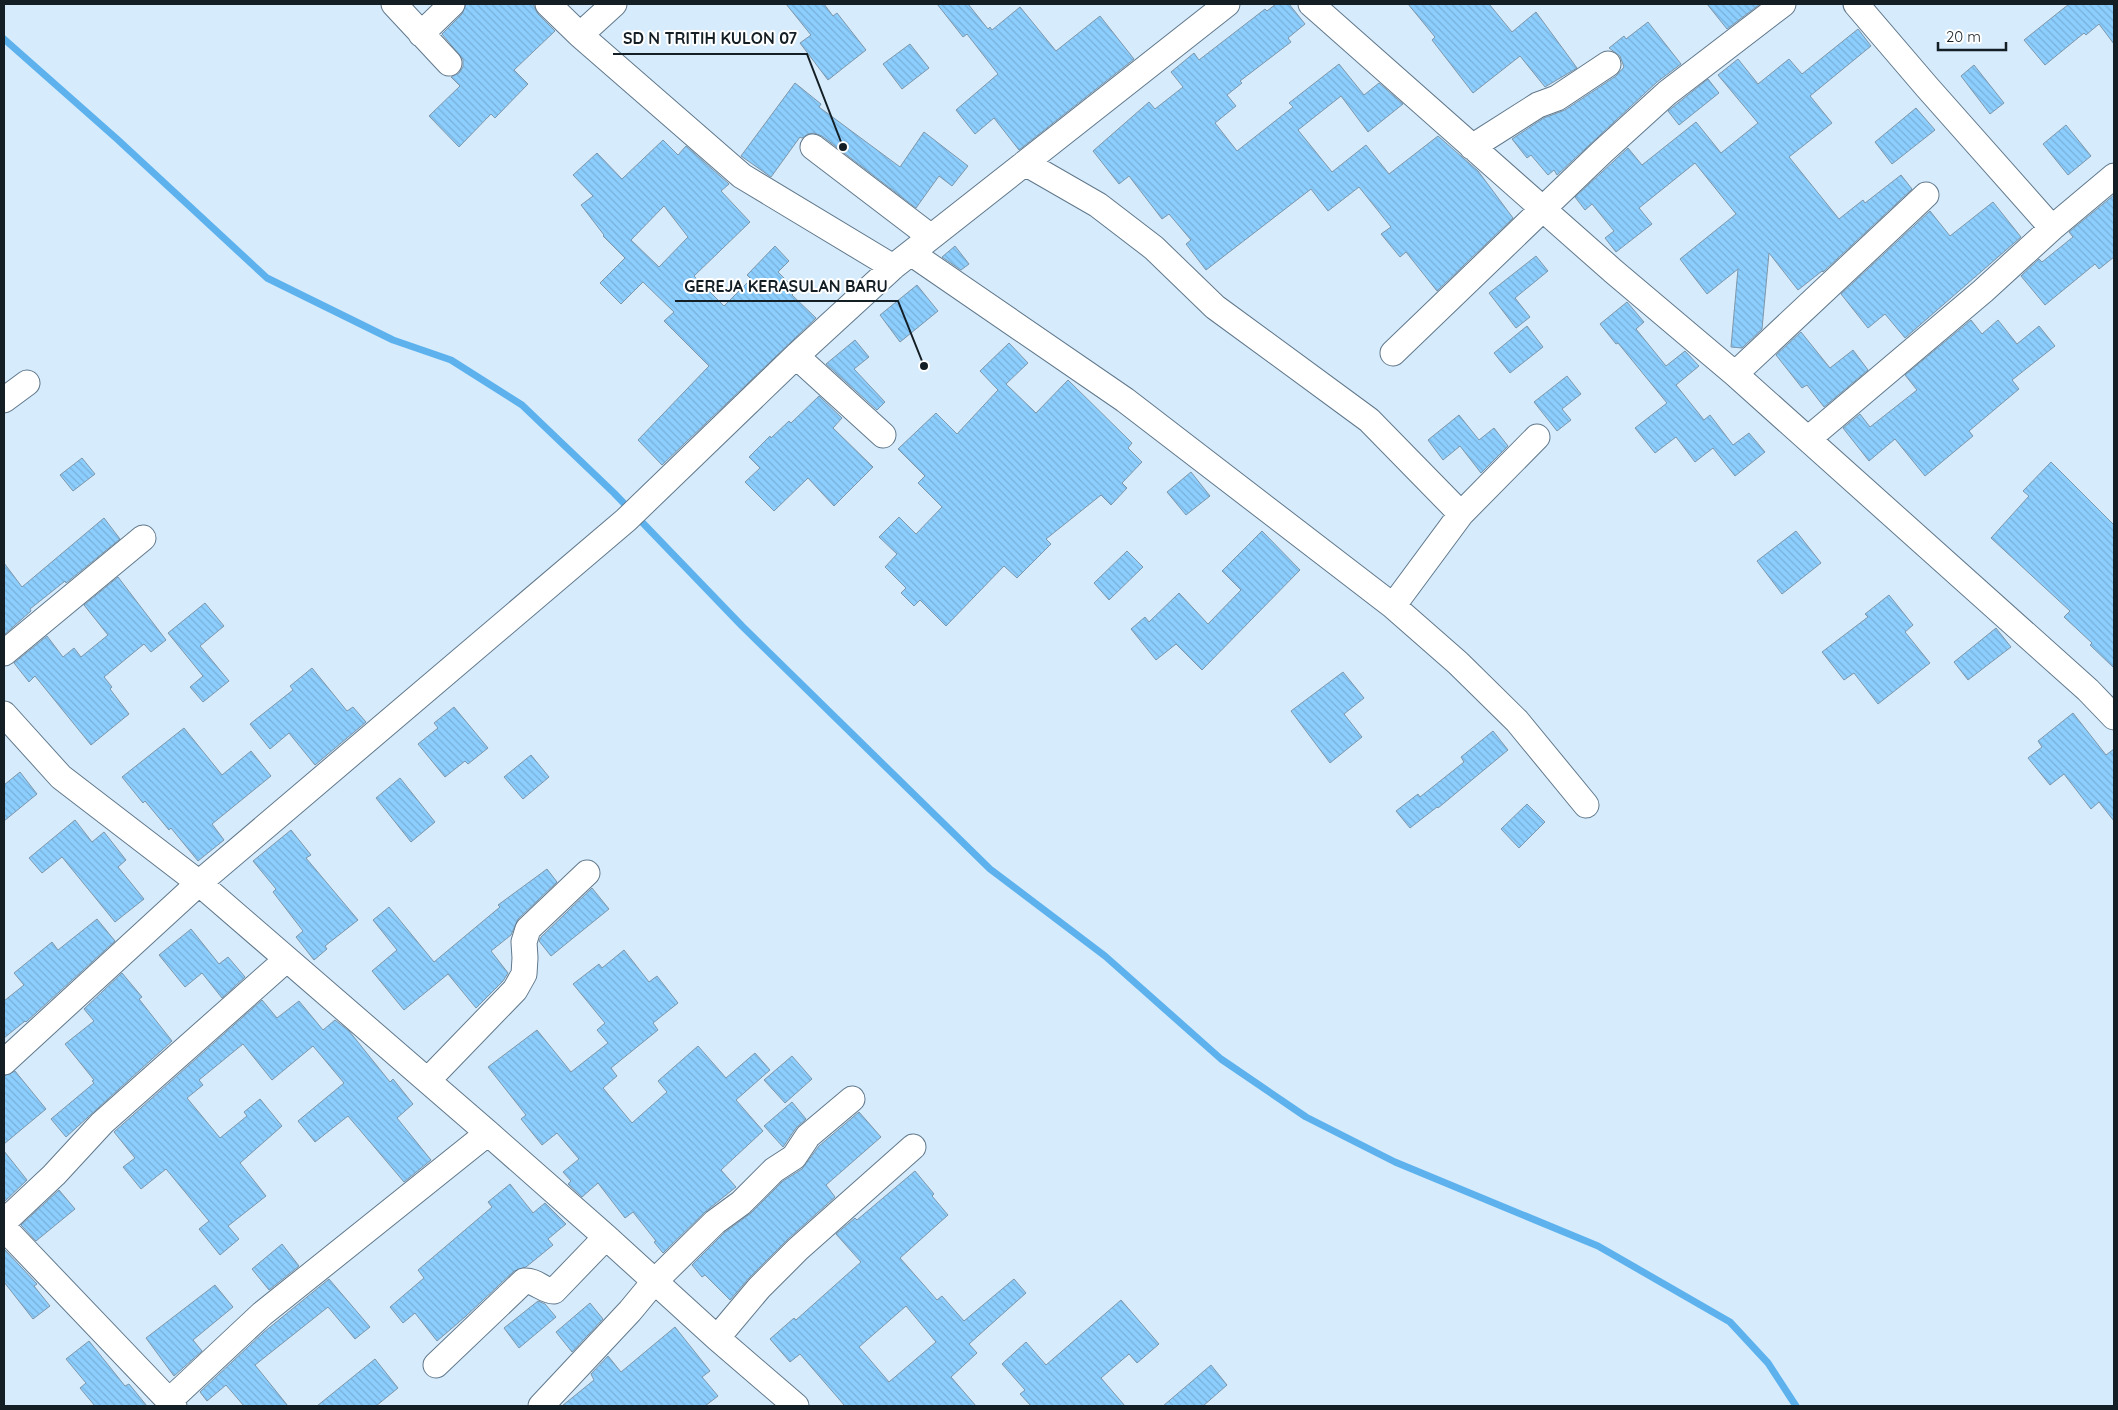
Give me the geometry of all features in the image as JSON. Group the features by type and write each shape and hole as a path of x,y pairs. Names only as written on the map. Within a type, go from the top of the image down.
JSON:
{"street":[{"path":"394,4 450,63"},
{"path":"421,34 452,4"},
{"path":"548,4 580,35 742,176 902,260 1125,400 1393,606 1458,663 1517,721 1586,805"},
{"path":"580,35 614,4"},
{"path":"4,1062 199,883 626,520 796,356 902,260 1226,4"},
{"path":"1311,4 1543,209 1735,374 2088,690 2114,716"},
{"path":"1393,353 1602,152 1667,93 1783,4"},
{"path":"1856,4 2052,228"},
{"path":"1472,146 1538,105 1557,98 1608,64"},
{"path":"813,148 931,237"},
{"path":"1026,162 1098,205 1154,248 1215,307 1369,420 1461,514"},
{"path":"1808,439 1983,291 2052,228 2114,176"},
{"path":"1735,374 1926,195"},
{"path":"796,356 883,436"},
{"path":"4,400 27,383"},
{"path":"1393,606 1461,514 1538,437"},
{"path":"4,653 143,538"},
{"path":"4,714 61,777 199,883 428,1080 796,1406"},
{"path":"428,1080 515,990 524,974 524,942 528,929 587,873"},
{"path":"4,1222 54,1175 102,1123 287,959"},
{"path":"541,1406 630,1311 654,1282 715,1222 741,1203 774,1170 794,1157 808,1136 852,1099"},
{"path":"4,1228 172,1404 262,1314 488,1133"},
{"path":"717,1338 759,1288 798,1249 913,1147"},
{"path":"436,1365 524,1281 535,1282 547,1290 554,1291 606,1237"}],"building":[{"path":"466,4 533,4 538,14 555,31 514,70 528,84 495,118 491,114 459,147 429,116 460,86 451,77 459,73 463,67 463,59 442,34 462,14"},
{"path":"786,4 824,4 833,16 837,13 866,50 828,80 800,43 811,35"},
{"path":"937,4 968,4 988,29 990,27 992,30 1020,7 1056,51 1100,16 1134,59 1019,150 994,118 975,134 956,110 998,74 967,34 963,37"},
{"path":"1276,4 1289,4 1305,24 1288,38 1291,42 1240,81 1242,83 1227,95 1236,106 1215,123 1237,151 1293,107 1289,103 1339,64 1364,95 1379,83 1403,104 1368,132 1341,96 1298,130 1332,172 1366,145 1389,174 1438,136 1478,171 1513,218 1437,291 1406,252 1400,257 1381,234 1391,227 1359,187 1328,211 1311,189 1206,270 1186,244 1191,240 1169,214 1162,219 1129,176 1119,184 1093,151 1149,102 1155,109 1183,87 1171,72 1194,53 1199,60 1265,9 1267,11"},
{"path":"1408,4 1489,4 1512,32 1536,12 1577,68 1545,87 1520,56 1473,93 1432,40 1435,37"},
{"path":"1707,4 1760,4 1727,29"},
{"path":"2069,4 2114,4 2114,44 2099,24 2086,35 2084,33 2045,65 2024,40"},
{"path":"1648,22 1681,64 1657,82 1557,175 1554,170 1548,175 1531,155 1527,158 1512,139 1544,118 1565,110 1616,76 1624,67 1620,56 1609,48 1624,36 1626,39"},
{"path":"1858,29 1871,46 1810,96 1832,123 1789,157 1839,219 1863,200 1865,203 1901,175 1912,189 1823,272 1798,290 1769,253 1762,329 1742,348 1731,347 1738,269 1707,294 1680,259 1736,214 1695,163 1639,208 1652,224 1616,252 1605,238 1614,231 1592,204 1585,210 1575,197 1628,148 1642,165 1696,122 1721,153 1758,123 1718,75 1738,59 1758,84 1789,59 1802,74"},
{"path":"910,44 929,68 902,89 883,64"},
{"path":"1974,65 2004,103 1990,114 1961,76"},
{"path":"1708,79 1719,93 1679,125 1668,111"},
{"path":"795,83 821,104 819,107 900,167 924,132 968,166 952,186 939,176 916,208 822,136 814,133 802,138 800,137 771,177 741,156"},
{"path":"1916,108 1935,130 1892,164 1875,142"},
{"path":"2066,125 2091,156 2068,175 2043,144"},
{"path":"663,140 678,155 686,146 729,184 721,191 750,222 694,276 724,306 751,279 747,275 775,246 789,261 778,272 796,290 792,295 816,318 662,465 638,440 709,366 664,321 674,312 643,282 621,304 600,283 625,258 603,236 581,205 593,196 573,175 597,153 622,179","holes":["664,206 688,237 659,267 631,240"]},
{"path":"2114,195 2114,257 2099,269 2095,264 2045,305 2021,276 2039,259 2042,262 2073,237 2069,232"},
{"path":"1993,202 2021,237 1905,338 1885,314 1868,328 1841,294 1930,211 1950,236"},
{"path":"955,246 969,264 961,270 942,257"},
{"path":"1536,256 1548,271 1515,298 1530,317 1516,328 1489,293"},
{"path":"917,285 938,311 900,342 880,315"},
{"path":"1627,302 1644,322 1636,329 1666,366 1685,351 1699,366 1676,385 1704,420 1710,415 1733,445 1749,433 1765,452 1735,476 1713,448 1695,462 1676,437 1655,453 1635,428 1667,403 1600,324"},
{"path":"1971,320 1982,334 1998,320 2017,344 2039,326 2055,346 2012,380 2019,389 1969,431 1973,436 1925,476 1895,439 1869,461 1843,428 1860,414 1870,427 1917,390 1905,375"},
{"path":"1527,326 1543,347 1510,373 1494,353"},
{"path":"1801,332 1830,368 1853,350 1868,370 1824,407 1807,385 1802,388 1776,355"},
{"path":"855,340 869,357 854,369 885,402 877,410 826,364"},
{"path":"1009,343 1028,363 1006,384 1036,413 1068,380 1132,443 1128,448 1142,462 1122,483 1127,488 1111,505 1101,495 1046,539 1051,544 1017,578 1004,566 946,626 920,600 914,606 901,593 906,588 885,567 897,554 879,537 899,517 916,534 942,507 918,483 925,476 898,449 936,413 957,434 998,390 980,371"},
{"path":"1567,376 1581,394 1562,409 1571,420 1557,431 1534,402"},
{"path":"819,396 842,418 833,428 873,467 834,506 808,478 774,511 745,482 760,468 749,457 770,436 771,438 789,421 791,423"},
{"path":"1459,415 1479,440 1494,428 1508,446 1481,473 1460,446 1443,460 1428,440"},
{"path":"82,458 95,474 73,491 60,475"},
{"path":"2051,462 2114,525 2114,668 2090,645 2092,643 2064,617 2070,611 1991,538 2029,496 2023,491"},
{"path":"1191,472 1210,496 1186,515 1167,492"},
{"path":"104,518 120,539 66,583 65,581 30,609 31,611 4,635 4,563 22,587"},
{"path":"1262,531 1300,570 1202,670 1176,644 1156,660 1131,629 1145,617 1149,622 1179,593 1208,624 1241,590 1222,571"},
{"path":"1796,531 1821,563 1782,594 1757,561"},
{"path":"1127,551 1143,567 1109,600 1094,583"},
{"path":"118,577 166,640 151,652 144,644 104,677 112,687 110,689 129,714 91,745 35,676 29,682 14,663 47,636 63,657 74,648 81,657 108,635 84,605"},
{"path":"1889,595 1913,625 1905,632 1930,663 1878,704 1854,673 1844,680 1822,652 1868,617 1865,614"},
{"path":"205,603 224,626 200,646 229,681 203,702 190,687 203,676 168,633"},
{"path":"1996,628 2011,647 1968,680 1954,662"},
{"path":"312,668 347,711 353,707 366,722 315,765 289,733 270,749 250,724 293,690 290,686"},
{"path":"1343,672 1364,698 1344,714 1362,737 1330,763 1291,711"},
{"path":"454,707 488,748 468,764 465,761 445,777 418,744 438,728 434,723"},
{"path":"2073,713 2106,755 2114,749 2114,821 2099,802 2091,809 2064,774 2050,785 2028,758 2042,747 2038,741"},
{"path":"184,728 222,775 251,751 271,776 212,824 224,840 198,861 171,828 169,830 145,801 143,803 122,777"},
{"path":"1493,731 1508,750 1438,808 1410,828 1396,811 1418,794 1420,797 1464,762 1461,757"},
{"path":"531,755 549,777 523,799 504,777"},
{"path":"20,772 37,794 4,821 4,785"},
{"path":"400,778 435,822 411,842 376,798"},
{"path":"1527,804 1545,822 1519,848 1501,829"},
{"path":"75,820 92,842 104,832 126,860 118,867 144,899 115,922 62,857 42,873 29,858"},
{"path":"291,830 311,855 306,858 358,920 325,946 327,949 314,960 296,937 303,931 273,892 276,889 253,861"},
{"path":"547,869 557,882 518,919 511,935 491,951 508,973 503,981 476,1008 448,974 404,1010 372,971 397,950 373,920 389,907 434,962 500,907 498,905"},
{"path":"592,888 609,909 551,956 539,941 541,937"},
{"path":"97,919 115,941 26,1022 4,1038 4,1001 24,985 14,973 52,942 58,950"},
{"path":"191,929 219,964 228,957 245,977 222,998 202,973 185,987 159,955"},
{"path":"624,950 649,982 657,976 678,1003 653,1023 658,1030 611,1068 617,1076 603,1088 632,1123 667,1092 658,1081 698,1046 726,1078 755,1053 770,1070 736,1100 763,1131 721,1170 736,1187 705,1212 663,1253 633,1212 625,1218 598,1183 582,1197 568,1184 571,1181 563,1172 579,1159 557,1133 542,1145 521,1119 526,1115 488,1067 537,1030 571,1072 608,1043 597,1030 605,1023 573,984 599,964 602,968"},
{"path":"122,973 142,997 139,999 172,1041 66,1137 51,1119 94,1083 92,1081 94,1080 65,1044 94,1021 84,1009"},
{"path":"262,1000 277,1018 299,1001 323,1030 335,1020 349,1031 390,1082 393,1079 413,1104 397,1118 431,1160 404,1182 348,1116 315,1142 298,1121 344,1083 313,1046 272,1080 243,1044 199,1080 203,1085 187,1098 220,1138 247,1116 244,1112 260,1099 282,1126 240,1163 266,1196 228,1226 239,1239 220,1255 199,1229 209,1221 166,1169 141,1189 123,1167 135,1158 114,1132"},
{"path":"792,1056 812,1079 785,1103 764,1080"},
{"path":"15,1071 46,1109 4,1144 4,1076"},
{"path":"792,1102 806,1119 796,1128 783,1147 764,1126"},
{"path":"859,1112 881,1137 826,1185 835,1197 788,1239 730,1300 705,1275 702,1277 692,1265 724,1233 751,1213 783,1181 802,1169 819,1146"},
{"path":"4,1151 27,1180 4,1202"},
{"path":"915,1171 948,1215 900,1258 937,1300 942,1296 964,1321 1014,1279 1026,1293 969,1344 977,1353 951,1377 976,1406 845,1406 800,1354 790,1362 770,1339 794,1318 796,1320 861,1262 836,1234 855,1218 857,1220","holes":["906,1306 936,1342 889,1382 859,1347"]},
{"path":"510,1184 533,1213 545,1203 566,1224 548,1239 553,1245 526,1267 514,1271 437,1341 415,1313 403,1323 390,1307 424,1278 418,1270 492,1207 488,1202"},
{"path":"59,1190 75,1209 36,1241 21,1225"},
{"path":"282,1244 299,1266 269,1290 252,1269"},
{"path":"4,1249 37,1284 34,1286 50,1306 33,1319 4,1282"},
{"path":"329,1279 370,1327 355,1339 328,1307 255,1365 288,1406 244,1406 226,1385 207,1401 200,1392 264,1332"},
{"path":"215,1285 233,1307 193,1340 202,1351 174,1376 146,1338"},
{"path":"1121,1300 1159,1344 1137,1363 1129,1354 1101,1378 1125,1406 1031,1406 1020,1394 1025,1390 1002,1364 1026,1342 1046,1365"},
{"path":"538,1301 545,1304 556,1317 519,1348 504,1328"},
{"path":"590,1303 603,1319 572,1352 556,1332"},
{"path":"675,1327 710,1371 702,1377 718,1396 705,1406 562,1406 594,1380 591,1374 608,1356 621,1372"},
{"path":"89,1341 125,1386 129,1384 147,1406 95,1406 80,1388 86,1383 66,1359"},
{"path":"375,1359 398,1388 376,1406 317,1406"},
{"path":"1211,1365 1227,1385 1203,1406 1163,1406"}],"waterway":[{"path":"4,39 117,139 267,278 393,340 451,360 522,405 614,493 742,626 990,869 1105,956 1221,1059 1306,1117 1395,1162 1598,1246 1730,1322 1768,1363 1796,1406"}],"place":[{"name":"SD N TRITIH KULON 07","path":"843,147"},
{"name":"GEREJA KERASULAN BARU","path":"924,366"}]}
